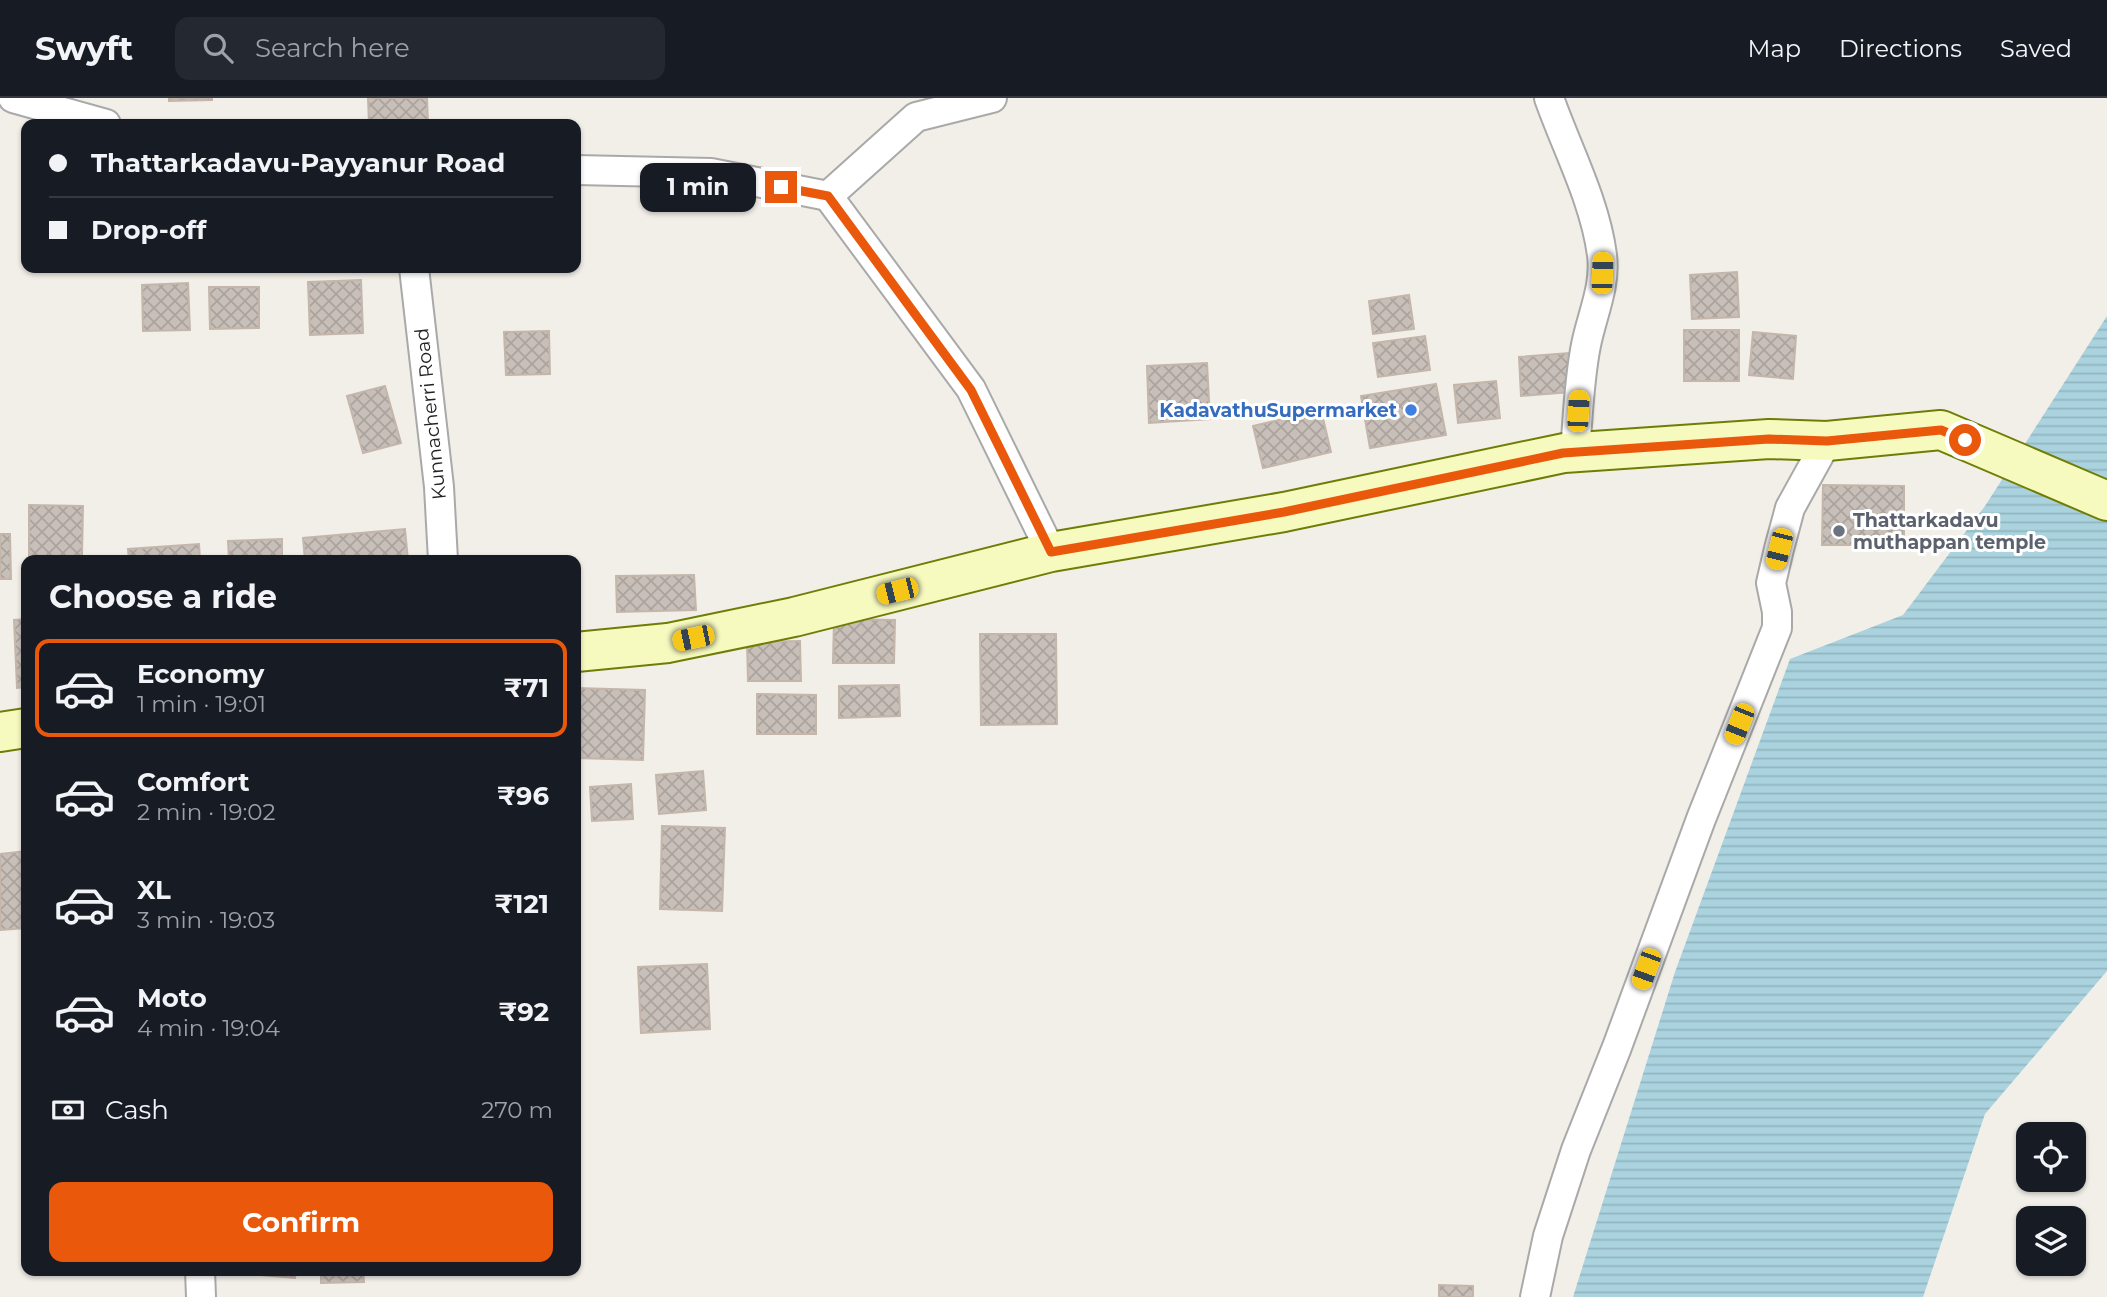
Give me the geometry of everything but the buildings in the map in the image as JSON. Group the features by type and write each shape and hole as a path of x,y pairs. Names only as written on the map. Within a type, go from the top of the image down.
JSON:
{"main road":[{"path":"581,652 668,643 718,633 794,617 1051,552 1284,512 1575,452 1769,439 1827,441 1941,430 2107,501"},
{"path":"0,732 21,730"}],"street":[{"path":"13,98 88,119"},
{"path":"828,196 918,108 992,98"},
{"path":"1549,98 1594,216 1603,257 1602,288 1593,315 1579,391 1575,452"},
{"path":"581,170 712,173 828,196 971,390 1051,552"},
{"name":"Kunnacherri Road","path":"415,273 439,488 443,555"},
{"path":"1535,1297 1548,1236 1576,1150 1701,819 1777,628 1777,612 1770,583 1790,508 1827,441"},
{"path":"200,1276 201,1297"}],"water":[{"path":"2107,316 2107,971 1985,1114 1923,1297 1573,1297 1675,972 1790,659 1903,615 1985,506"}],"place":[{"name":"KadavathuSupermarket","path":"1411,410"},
{"name":"Thattarkadavu muthappan temple","path":"1839,531"}],"route":[{"path":"781,187 828,196 939,346 971,390 1051,552 1284,512 1563,453 1769,439 1827,441 1941,430 1965,440"}]}
